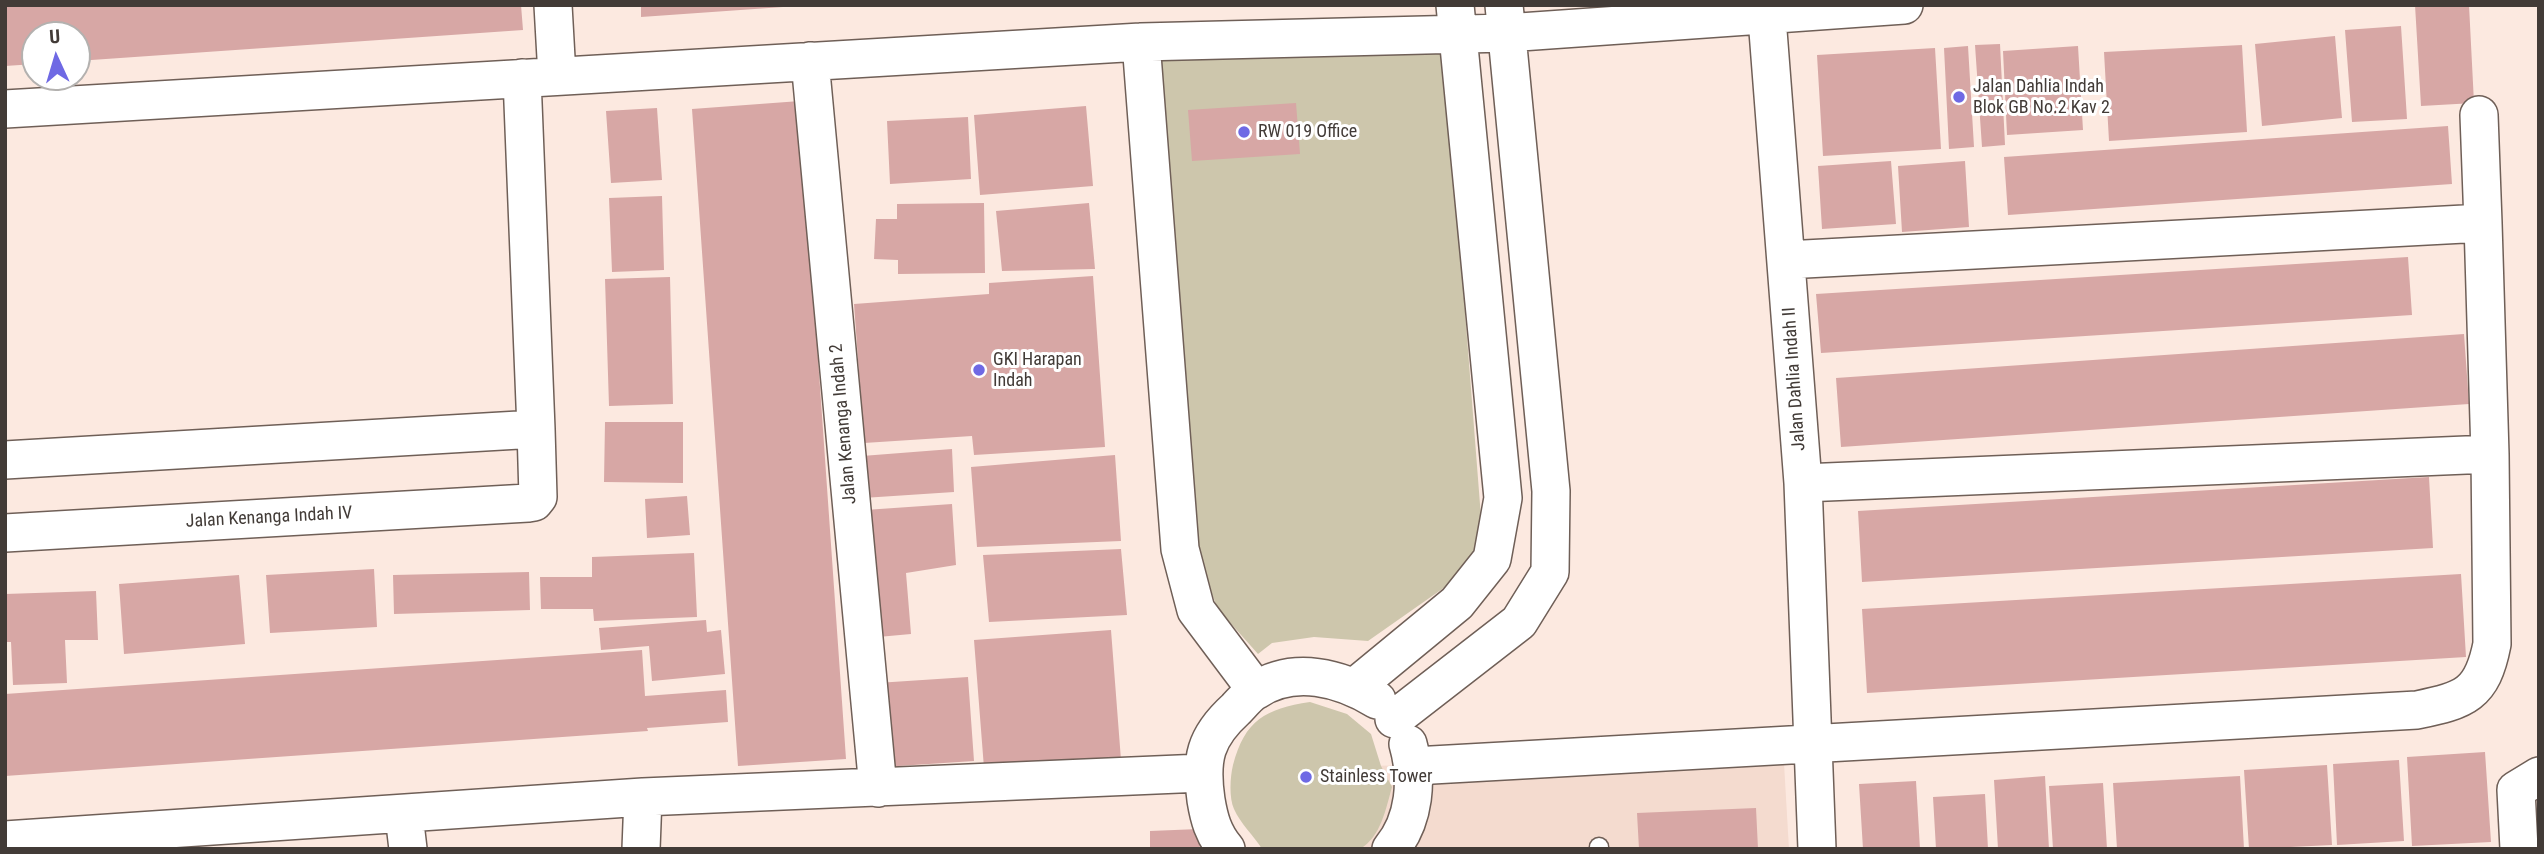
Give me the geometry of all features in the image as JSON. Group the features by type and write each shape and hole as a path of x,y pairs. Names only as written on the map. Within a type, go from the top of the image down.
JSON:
{"street":[{"path":"5,460 536,429 539,77 553,5"},
{"path":"5,109 1141,42 1456,20 1904,5"},
{"name":"Jalan Dahlia Indah II","path":"1766,9 1803,483 1817,849"},
{"path":"1394,719 1519,622 1550,572 1551,491 1505,19"},
{"path":"1355,687 1457,603 1492,559 1503,498 1456,20"},
{"path":"1141,42 1180,549 1196,610 1256,690"},
{"name":"Jalan Kenanga Indah 2","path":"810,61 878,788"},
{"path":"1414,766 2417,710 2445,704 2467,694 2479,684 2487,669 2492,644 2490,454 2479,115"},
{"path":"1786,260 2483,223"},
{"name":"Jalan Kenanga Indah IV","path":"5,533 534,502 538,497 536,429"},
{"path":"1803,483 2490,454"},
{"path":"1226,849 1210,823 1202,773 1207,748 1218,725 1256,690 1280,680 1305,676 1330,678 1355,687 1377,700 1394,719 1407,741 1414,766 1410,817 1391,849"},
{"path":"5,840 406,832 643,797 1202,773"},
{"path":"2519,849 2516,790 2539,776"},
{"path":"641,849 643,797"}],"shaded area":[{"path":"1444,42 1482,530 1465,573 1368,641 1314,637 1272,643 1258,654 1218,609 1194,550 1161,57"},
{"path":"1310,702 1347,714 1371,734 1381,766 1392,787 1378,830 1360,849 1262,849 1232,804 1230,787 1233,765 1251,727 1269,713"},
{"path":"1784,763 1789,849 1338,849 1333,766"}],"building":[{"path":"5,5 521,5 523,30 91,60 91,21 21,21 21,65 5,66"},
{"path":"641,5 783,5 783,7 641,17"},
{"path":"2415,5 2469,5 2474,103 2421,106"},
{"path":"2401,26 2407,119 2352,122 2345,30"},
{"path":"2335,36 2342,118 2262,126 2255,44"},
{"path":"2000,44 2005,145 1982,147 1975,45"},
{"path":"2242,45 2247,132 2109,141 2104,52"},
{"name":"Jalan Dahlia Indah Blok GB No.2 Kav 2","path":"1968,46 1974,147 1949,149 1944,48"},
{"path":"2078,46 2083,130 2007,135 2003,51"},
{"path":"1935,48 1941,149 1823,156 1817,55"},
{"path":"800,101 846,759 738,766 692,109"},
{"name":"RW 019 Office","path":"1296,103 1300,154 1192,161 1188,110"},
{"path":"1086,106 1093,186 980,195 974,115"},
{"path":"657,108 662,180 611,183 606,111"},
{"path":"968,117 971,179 890,184 887,121"},
{"path":"2448,126 2452,184 2008,215 2004,157"},
{"path":"1891,161 1896,224 1822,229 1818,166"},
{"path":"1965,161 1969,227 1902,232 1898,166"},
{"path":"662,196 664,270 612,272 609,198"},
{"path":"984,203 985,273 898,274 898,260 874,259 876,219 897,219 897,204"},
{"path":"1089,203 1095,269 1002,271 996,211"},
{"path":"2408,257 2412,315 1821,353 1816,294"},
{"name":"GKI Harapan Indah","path":"1093,276 1105,447 974,455 972,436 864,443 854,304 989,294 989,283"},
{"path":"670,277 673,404 609,406 605,279"},
{"path":"2464,334 2469,404 1841,447 1836,378"},
{"path":"605,422 683,422 683,483 604,482"},
{"path":"952,449 954,492 863,498 862,456"},
{"path":"1115,455 1121,541 977,547 971,467"},
{"path":"2429,477 2433,548 1862,582 1858,511"},
{"path":"687,496 690,535 647,538 645,499"},
{"path":"952,504 956,565 906,573 911,634 878,637 865,510"},
{"path":"1121,549 1127,615 989,622 983,555"},
{"path":"694,553 697,617 594,621 593,609 541,609 540,577 592,577 592,557"},
{"path":"374,569 377,627 270,633 266,575"},
{"path":"529,572 530,610 394,614 393,575"},
{"path":"2461,574 2466,657 1867,693 1862,609"},
{"path":"239,575 245,644 124,654 119,584"},
{"path":"96,591 98,640 65,640 67,683 13,685 11,642 5,642 5,594"},
{"path":"706,620 707,632 721,630 725,674 652,681 649,646 601,650 599,628"},
{"path":"1111,630 1121,760 984,768 974,640"},
{"path":"642,650 645,696 726,690 728,722 647,728 648,731 5,776 5,694"},
{"path":"968,677 974,761 883,767 877,683"},
{"path":"2485,752 2491,842 2412,846 2407,757"},
{"path":"2399,760 2404,841 2337,845 2333,764"},
{"path":"2327,765 2332,845 2249,849 2244,770"},
{"path":"2045,776 2049,849 1998,849 1994,780"},
{"path":"2240,776 2244,849 2117,849 2113,783"},
{"path":"1916,781 1920,849 1863,849 1859,784"},
{"path":"2103,783 2107,849 2053,849 2049,786"},
{"path":"1985,794 1988,849 1936,849 1933,797"},
{"path":"1756,808 1758,849 1639,849 1637,813"},
{"path":"1199,829 1200,849 1150,849 1150,831"}],"place":[{"name":"Jalan Dahlia Indah Blok GB No.2 Kav 2","path":"1959,97"},
{"name":"RW 019 Office","path":"1244,132"},
{"name":"GKI Harapan Indah","path":"979,370"},
{"name":"Stainless Tower","path":"1306,777"}]}
